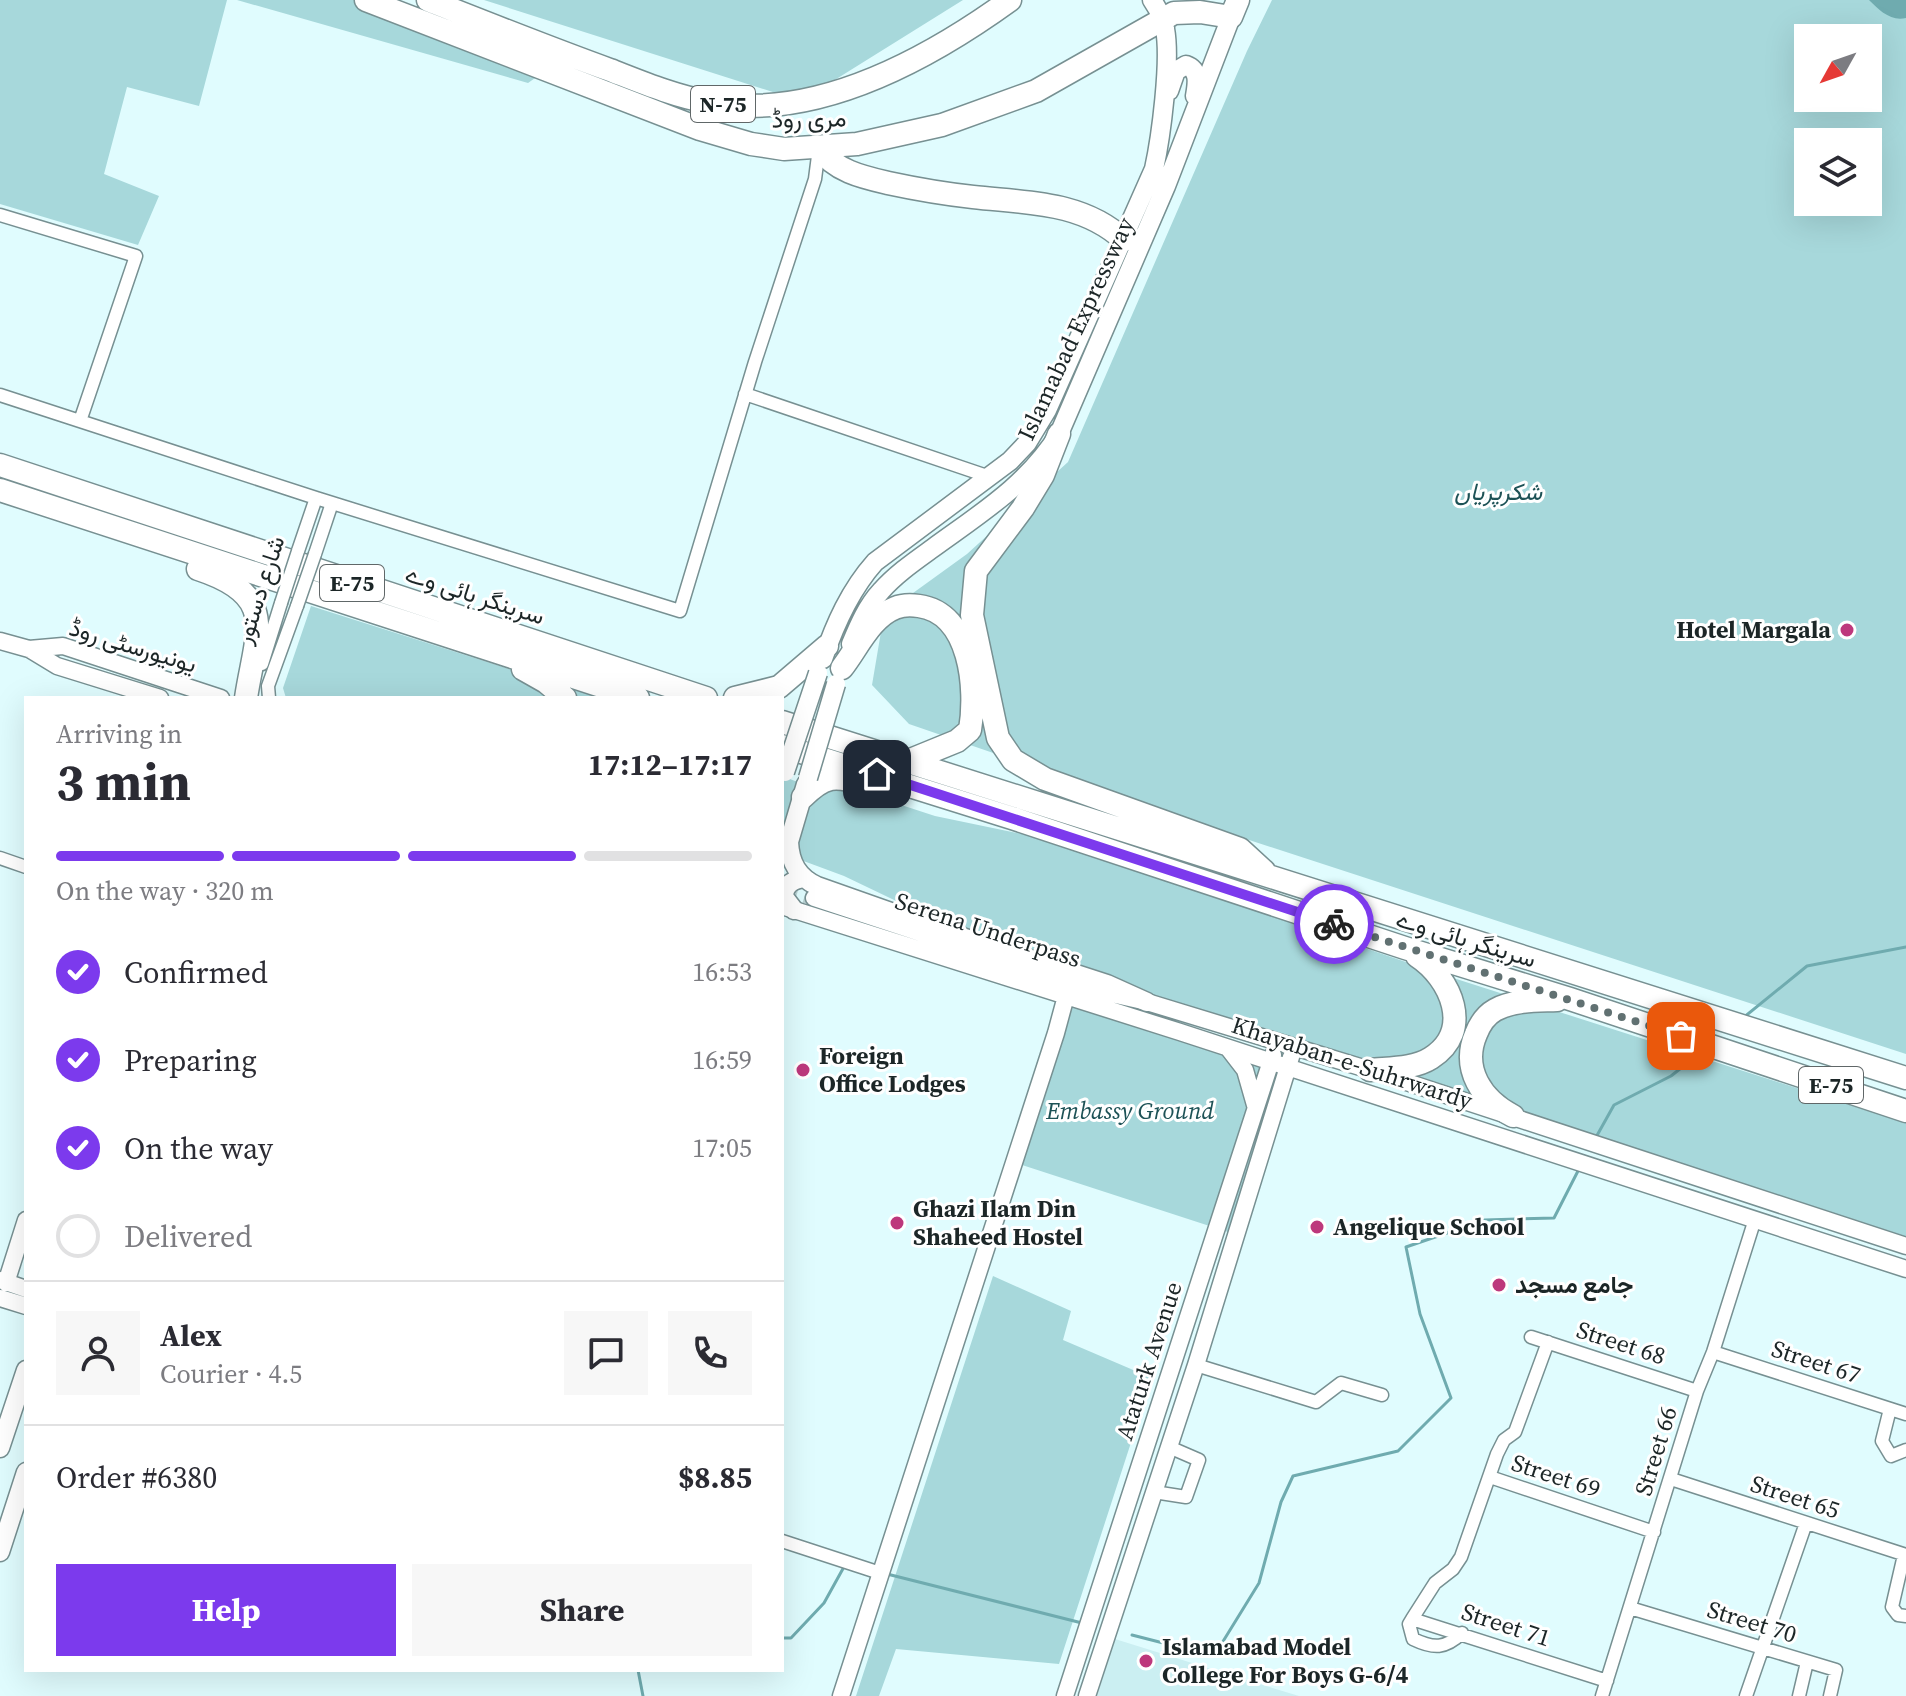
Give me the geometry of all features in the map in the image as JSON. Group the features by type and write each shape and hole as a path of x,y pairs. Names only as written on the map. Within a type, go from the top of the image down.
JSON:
{"highway":[{"name":"مری روڈ","path":"366,0 554,61 707,102 741,105 801,101 840,92 885,73 953,37 1010,0"},
{"name":"مری روڈ","path":"428,0 700,129 751,144 784,149 857,144 942,125 997,107 1057,80 1157,9 1234,9"},
{"path":"819,148 838,167 869,179 970,197 1060,207 1089,215 1124,240"},
{"path":"1059,434 1043,475 1030,497 976,571 972,615 998,738 1013,760 1045,779 1240,849 1270,876"},
{"name":"سرینگر ہائی وے","path":"0,465 700,696"},
{"name":"سرینگر ہائی وے","path":"0,490 632,696"},
{"path":"68,512 124,545 209,573 231,582 243,592 252,603 258,627 249,696"},
{"path":"839,676 878,619 894,608 912,605 930,608 946,618 959,632 973,693 970,730 957,741 908,761"},
{"path":"482,646 546,682 563,696"},
{"path":"743,696 779,687 827,646"},
{"name":"سرینگر ہائی وے","path":"784,723 1906,1078"},
{"name":"سرینگر ہائی وے","path":"784,747 1756,1059 1906,1111"},
{"path":"805,787 823,779 838,777 968,816 1012,818"},
{"path":"1370,1070 1422,1063 1439,1051 1449,1036 1454,1019 1453,1001 1447,985 1426,961 1405,948"},
{"path":"1513,1116 1490,1101 1475,1078 1471,1065 1474,1037 1489,1013 1497,1008 1512,1003 1570,999"},
{"path":"1776,1037 1811,1054 1906,1085"},
{"path":"1796,1073 1831,1078 1906,1102"}],"main road":[{"name":"Islamabad Expressway","path":"784,777 827,646 854,589 875,562 1010,461 1027,443 1047,410 1154,169 1167,55 1165,27 1157,9"},
{"name":"Islamabad Expressway","path":"784,859 839,676 858,626 881,591 907,567 1027,477 1059,434 1186,137 1234,9"},
{"path":"1160,129 1173,76 1178,67 1186,65 1194,70 1197,82 1186,137"},
{"path":"789,842 793,865 804,878 817,886 1107,984 1147,1002"},
{"path":"788,908 784,892 791,882 804,878"},
{"path":"0,1448 24,1376"},
{"path":"0,1552 24,1478"}],"street":[{"path":"0,395 316,498 680,611 745,394 815,179 819,148"},
{"path":"0,215 136,256 80,421"},
{"path":"745,394 990,477"},
{"name":"شارع دستور","path":"250,696 316,498"},
{"name":"شارع دستور","path":"269,696 268,686 332,503"},
{"name":"یونیورسٹی روڈ","path":"0,641 29,649 57,666 154,696"},
{"name":"یونیورسٹی روڈ","path":"29,649 63,646 215,696"},
{"path":"0,858 24,866"},
{"name":"Serena Underpass","path":"814,898 1094,990 1147,1002"},
{"name":"Khayaban-e-Suhrwardy","path":"788,908 1906,1269"},
{"path":"841,1696 1066,996"},
{"name":"Khayaban-e-Suhrwardy","path":"1147,1002 1370,1070 1906,1246"},
{"name":"Ataturk Avenue","path":"1065,1696 1271,1062 1286,1044"},
{"name":"Ataturk Avenue","path":"1087,1696 1196,1365 1288,1067 1286,1044"},
{"path":"1228,1048 1251,1083 1255,1110"},
{"path":"1632,1179 1645,1161"},
{"name":"Street 66","path":"1602,1696 1697,1391 1713,1352 1755,1219"},
{"path":"2,1287 24,1226"},
{"path":"2,1287 24,1289"},
{"path":"2,1287 24,1304"},
{"name":"Street 68","path":"1531,1337 1697,1391"},
{"path":"1462,1633 1449,1646 1435,1648 1413,1639 1409,1624 1435,1583 1453,1569 1461,1557 1504,1440 1515,1432 1548,1342"},
{"name":"Street 67","path":"1713,1352 1906,1414"},
{"path":"1196,1365 1316,1402 1341,1383 1382,1395"},
{"path":"1890,1409 1882,1441 1891,1456 1906,1450"},
{"path":"1154,1492 1186,1497 1199,1460 1169,1447"},
{"name":"Street 69","path":"1490,1477 1654,1532"},
{"name":"Street 65","path":"1671,1479 1905,1555"},
{"path":"1746,1696 1806,1523"},
{"path":"784,1542 880,1573"},
{"path":"1905,1555 1892,1607 1898,1615 1906,1616"},
{"name":"Street 70","path":"1630,1608 1836,1670 1830,1696"},
{"name":"Street 71","path":"1412,1619 1607,1681"},
{"path":"1799,1696 1807,1662"}],"shaded area":[{"path":"1869,0 1906,0 1906,18 1890,17"},
{"name":"Islamabad Model College For Boys G-6/4","path":"1115,1639 1253,1682 1299,1696 1097,1696"}],"green space":[{"path":"0,0 227,0 199,106 127,87 104,174 159,196 138,245 0,204"},
{"path":"237,0 358,0 538,76 528,83"},
{"path":"484,0 963,0 801,101"},
{"name":"شکرپریاں","path":"1272,0 1906,0 1906,1054 1188,820 909,724 872,685 884,614 967,554 1068,462"},
{"path":"311,606 595,696 285,696 283,688"},
{"path":"784,777 795,781 843,786 935,816 1041,838 1447,976 1906,1123 1906,1241 1180,1005 915,910 844,876 784,854"},
{"name":"Embassy Ground","path":"1072,1003 1277,1071 1228,1232 1019,1164"},
{"path":"993,1276 1071,1311 1063,1340 1152,1378 1059,1664 896,1649 879,1696 856,1696"}],"waterway":[{"path":"1743,1018 1807,966 1906,947"},
{"path":"1595,1139 1614,1105 1671,1076 1700,1053"},
{"path":"1132,1635 1214,1656 1259,1583 1281,1502 1293,1476 1398,1451 1451,1398 1420,1314 1406,1247 1485,1220 1554,1218 1580,1167"},
{"path":"784,1638 791,1638 824,1603 845,1565"},
{"path":"887,1574 1082,1623"},
{"path":"638,1672 643,1696"}],"tunnel":[{"path":"784,889 814,898"}],"way so far":[{"path":"1334,924 1681,1036"}],"place":[{"name":"Hotel Margala","path":"1847,630"},
{"name":"Foreign Office Lodges","path":"803,1070"},
{"name":"Ghazi Ilam Din Shaheed Hostel","path":"897,1223"},
{"name":"Angelique School","path":"1317,1227"},
{"name":"جامع مسجد","path":"1499,1285"},
{"name":"Islamabad Model College For Boys G-6/4","path":"1146,1661"}],"route":[{"path":"877,774 1334,924"}]}
